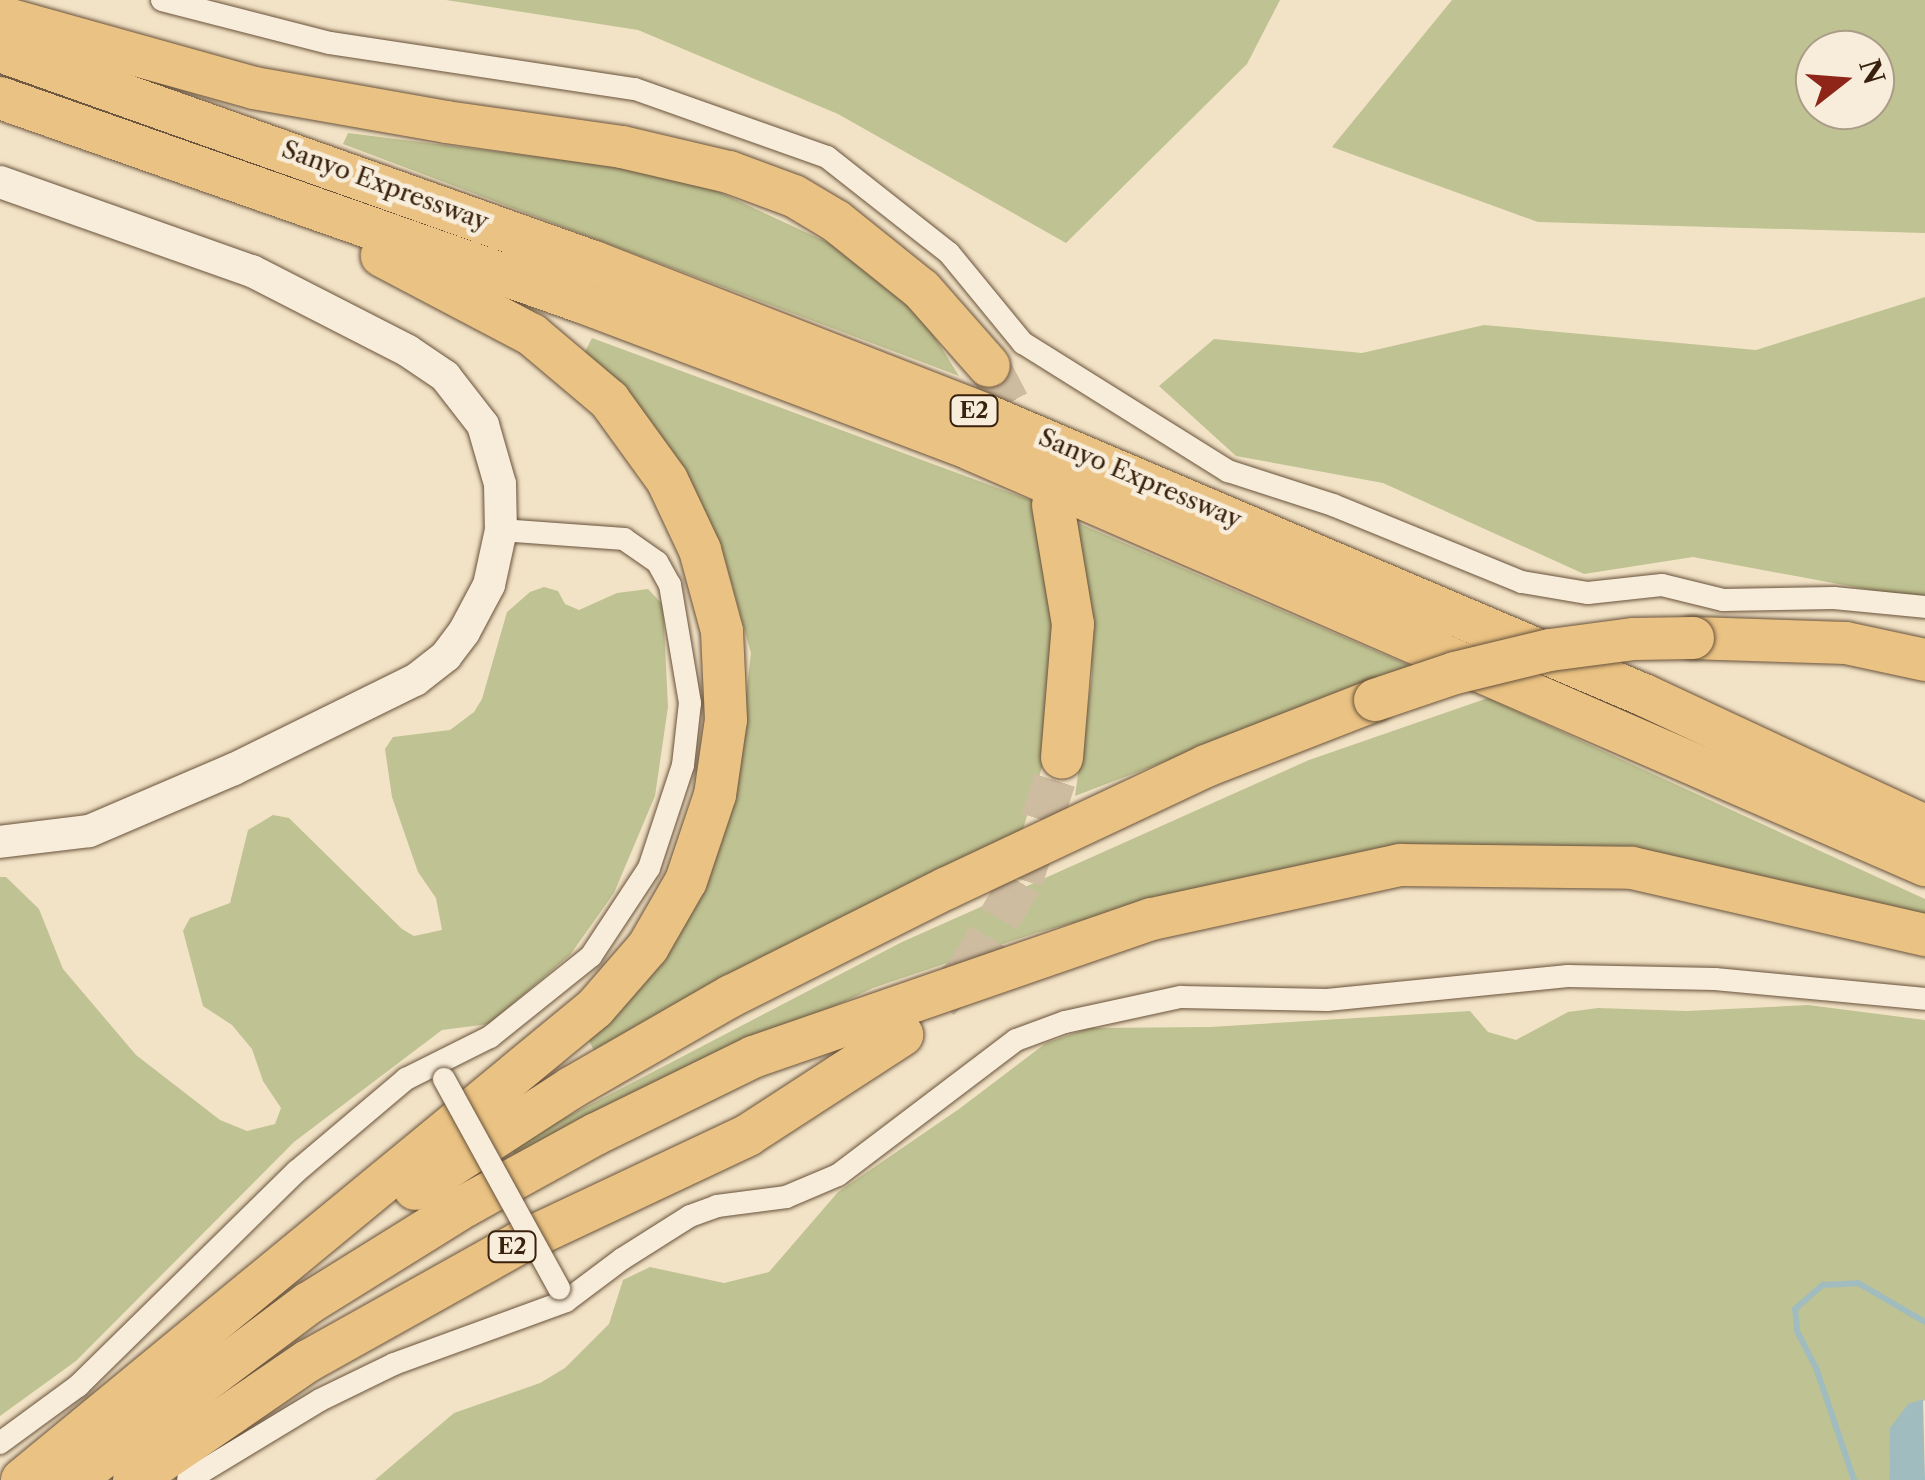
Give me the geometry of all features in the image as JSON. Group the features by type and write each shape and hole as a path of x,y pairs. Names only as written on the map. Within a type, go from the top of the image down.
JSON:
{"highway":[{"path":"0,17 254,88 446,122 622,147 729,172 794,196 836,221 922,290 989,366"},
{"name":"Sanyo Expressway","path":"0,51 594,262 983,414 1610,681 1925,826"},
{"name":"Sanyo Expressway","path":"0,98 582,302 970,449 1925,865"},
{"path":"49,1472 595,1008 648,947 686,881 714,795 726,720 722,631 700,550 668,480 609,400 532,336 429,277 50,114"},
{"path":"1053,504 1073,624 1062,758"},
{"path":"49,1472 449,1164 731,996 1288,730 1455,673 1550,650 1634,639 1846,643 1925,660"},
{"path":"49,1472 465,1206 596,1134 753,1057 1152,919 1400,865 1632,868 1925,935"},
{"name":"E2","path":"134,1480 308,1361 519,1243 748,1136 902,1035"}],"street":[{"path":"162,0 330,43 635,89 827,157 949,253 1023,343 1228,471 1333,505 1522,582 1588,593 1662,585 1724,600 1834,598 1925,607"},
{"path":"0,182 252,271 408,350 445,376 483,425 500,484 501,530 489,585 464,632 446,656 414,680 234,770 89,831 0,842"},
{"path":"0,1443 78,1386 297,1171 406,1079 440,1073 490,1038 590,956 650,868 668,819 685,749 690,702 670,586 657,562 624,539 501,530"},
{"path":"188,1480 320,1400 394,1364 562,1295 690,1216 717,1206 786,1197 838,1175 1016,1040 1065,1022 1181,997 1327,1000 1568,976 1715,979 1925,999"},
{"path":"440,1073 562,1295"}],"green space":[{"path":"446,0 1280,0 1247,64 1066,243 838,114 638,30"},
{"path":"1452,0 1925,0 1925,233 1538,222 1332,147"},
{"path":"348,133 612,166 706,186 840,248 918,310 959,376 343,144"},
{"path":"1925,297 1925,600 1693,557 1584,574 1383,483 1236,456 1159,386 1214,339 1362,353 1484,325 1756,350"},
{"path":"592,338 1033,501 1058,598 1043,764 1022,832 596,1054 589,1041 737,772 751,653 721,546 671,454 577,367"},
{"path":"1064,517 1413,667 1075,796 1092,676 1087,592"},
{"path":"544,587 558,591 565,604 579,610 617,593 648,589 663,605 668,707 655,796 614,893 570,955 489,1024 442,1030 294,1142 76,1361 0,1416 0,877 6,877 39,909 63,969 136,1055 220,1120 247,1131 275,1124 281,1108 263,1081 252,1049 232,1025 203,1006 183,931 190,918 230,903 248,830 273,815 289,818 402,929 414,936 442,930 436,898 418,872 392,797 385,749 393,737 450,730 474,712 482,699 507,612 530,592"},
{"path":"1488,698 1925,899 1925,930 1635,852 1208,887 1036,933 873,988 517,1158 509,1147 902,942 1309,760"},
{"path":"1808,1005 1925,1020 1925,1400 1891,1428 1889,1480 375,1480 454,1413 540,1383 565,1368 609,1324 623,1280 650,1267 724,1283 769,1272 838,1192 1046,1043 1089,1028 1210,1027 1470,1011 1488,1032 1516,1040 1568,1012 1598,1008 1687,1011"}],"water":[{"path":"1923,1399 1925,1480 1889,1480 1890,1428 1908,1404"}],"waterway":[{"path":"1854,1480 1816,1368 1797,1331 1795,1309 1823,1285 1858,1283 1925,1322"}],"tunnel":[{"path":"989,366 1035,454"},
{"path":"939,1000 967,973 1022,880 1062,758"}]}
